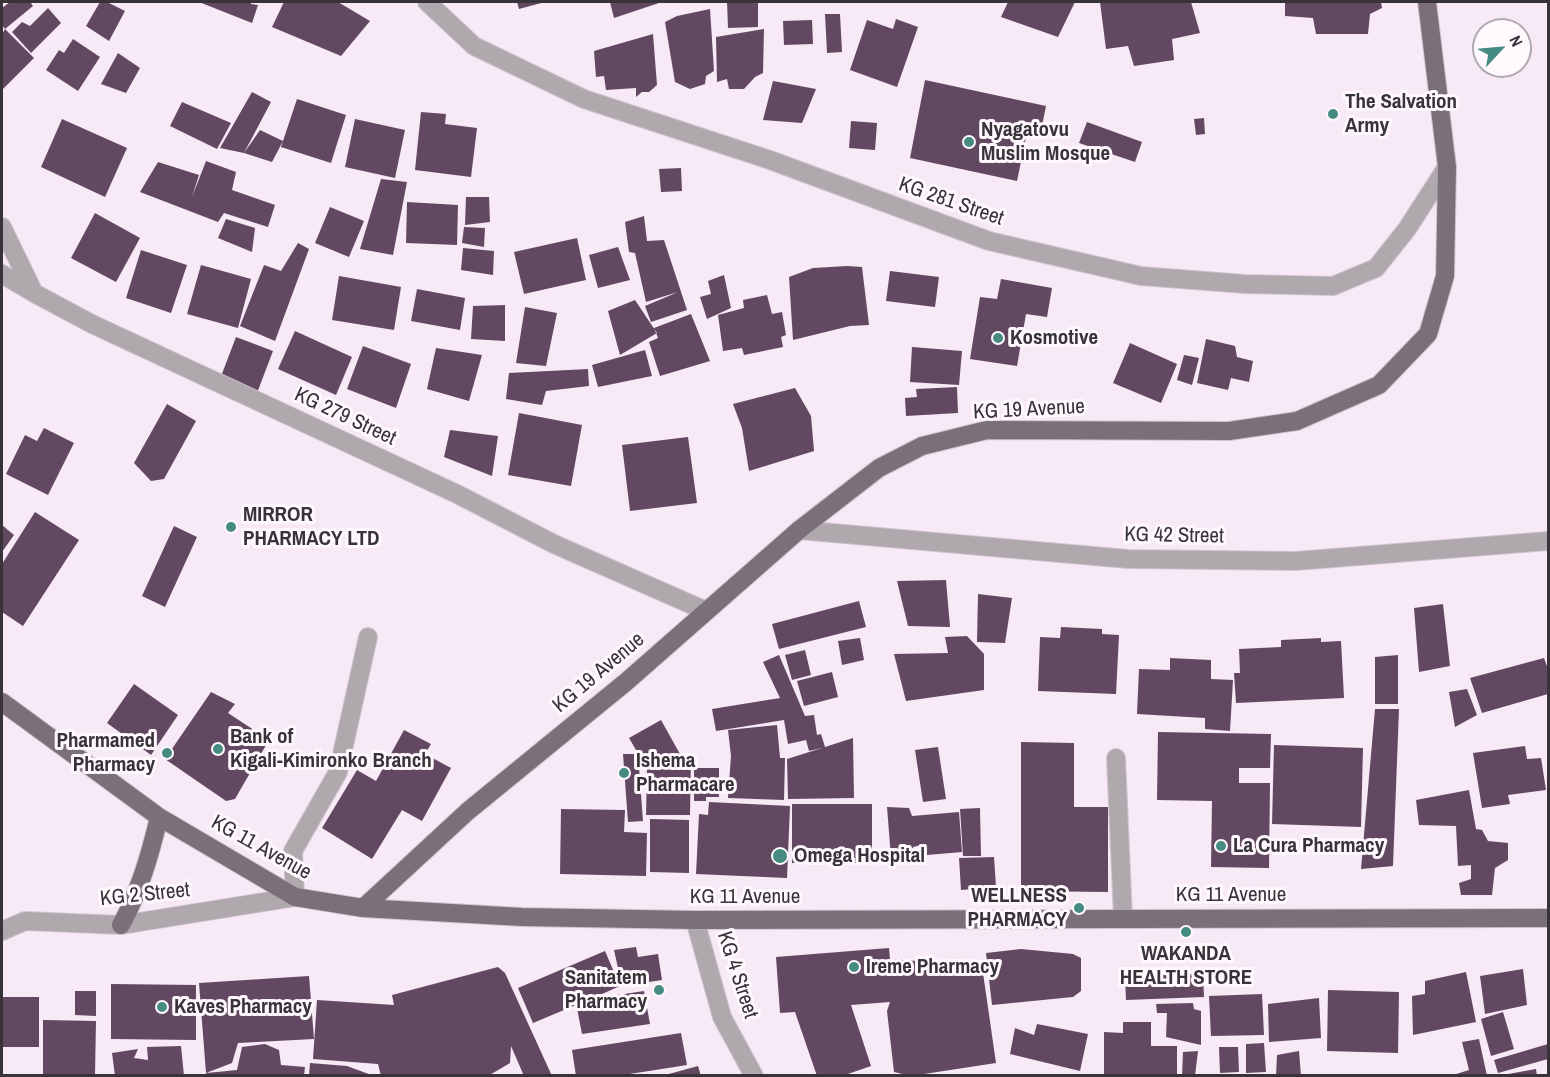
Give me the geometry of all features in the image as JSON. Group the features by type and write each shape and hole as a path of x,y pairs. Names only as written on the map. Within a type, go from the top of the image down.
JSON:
{"main road":[{"name":"KG 19 Avenue","path":"363,908 468,811 626,682 799,530 879,468 922,446 987,430 1240,430 1297,421 1379,385 1428,334 1445,276 1447,167 1427,2"},
{"name":"KG 11 Avenue","path":"2,702 159,817 295,897 363,908 522,917 695,920 1548,918"},
{"path":"121,925 136,898 146,870 159,817"}],"street":[{"name":"KG 281 Street","path":"427,2 474,46 584,99 770,159 989,241 1141,276 1245,284 1332,286 1376,268 1407,229 1447,167"},
{"path":"2,226 34,293"},
{"name":"KG 279 Street","path":"2,274 92,324 457,494 554,544 706,611"},
{"name":"KG 42 Street","path":"799,530 1128,559 1274,561 1548,541"},
{"path":"295,897 293,851 338,772 368,637"},
{"path":"1116,758 1123,918"},
{"name":"KG 2 Street","path":"2,931 25,921 121,925 295,897"},
{"name":"KG 4 Street","path":"695,920 722,1017 754,1076"}],"building":[{"path":"10,2 33,2 31,3 33,6 5,29 2,25 2,8"},
{"path":"100,2 107,2 125,11 109,41 86,26"},
{"path":"199,2 251,2 251,4 258,5 252,23"},
{"path":"284,2 338,2 370,21 341,56 272,27"},
{"path":"517,2 545,2 519,9"},
{"path":"610,2 662,2 614,18"},
{"path":"727,2 758,2 758,27 728,28"},
{"path":"1008,2 1075,2 1058,37 1001,17"},
{"path":"1100,2 1191,2 1200,33 1172,39 1174,60 1134,66 1128,46 1106,49"},
{"path":"1285,2 1381,2 1382,8 1370,14 1368,34 1316,34 1313,18 1285,16"},
{"path":"48,8 61,23 31,53 12,32 22,22 30,26"},
{"path":"710,9 714,71 706,76 705,84 690,89 675,82 665,22 677,16"},
{"path":"825,14 840,14 842,52 827,53"},
{"path":"896,19 918,27 897,87 850,70 867,20 893,29"},
{"path":"812,20 813,44 784,45 783,21"},
{"path":"5,29 34,58 2,90 2,34"},
{"path":"764,29 763,73 755,77 744,89 729,89 727,79 717,82 716,37"},
{"path":"653,34 657,85 649,92 642,92 636,97 636,88 606,90 604,76 596,77 594,51"},
{"path":"73,39 100,57 78,91 46,70 59,50 64,53"},
{"path":"118,53 140,68 126,93 101,84"},
{"name":"Nyagatovu Muslim Mosque","path":"925,80 1046,106 1042,126 1029,123 1017,181 910,158"},
{"path":"773,81 816,89 802,123 763,120"},
{"path":"252,92 271,102 244,153 220,148"},
{"path":"297,99 346,115 331,163 281,147"},
{"path":"182,102 231,123 217,149 170,126"},
{"path":"421,112 446,114 445,124 477,128 471,177 415,170"},
{"path":"1204,118 1205,134 1196,135 1194,119"},
{"path":"62,119 127,148 105,197 41,167"},
{"path":"355,119 405,130 395,178 345,167"},
{"path":"851,121 877,123 875,150 849,148"},
{"path":"1087,122 1142,142 1135,162 1079,143"},
{"path":"260,130 283,141 272,162 244,153"},
{"path":"206,161 236,172 232,190 275,205 268,227 224,213 218,222 140,192 158,162 199,175 192,197"},
{"path":"681,168 682,191 661,192 659,169"},
{"path":"381,179 407,182 393,255 360,249"},
{"path":"466,197 489,197 490,222 465,225"},
{"path":"407,202 458,205 457,245 406,243"},
{"path":"330,207 364,221 349,257 315,243"},
{"path":"95,213 140,238 116,282 71,258"},
{"path":"644,216 647,241 664,240 687,310 651,322 645,306 678,292 646,302 635,253 629,252 625,222"},
{"path":"226,219 255,228 252,252 218,238"},
{"path":"464,227 485,228 484,247 462,243"},
{"path":"577,238 586,280 524,294 514,252"},
{"path":"298,243 309,249 275,341 240,326 264,265 281,271"},
{"path":"618,247 630,280 598,288 589,255"},
{"path":"463,248 494,251 493,275 461,270"},
{"path":"141,250 187,265 171,313 126,298"},
{"path":"201,265 251,279 238,328 187,314"},
{"path":"862,267 869,325 850,326 793,340 789,277 813,268"},
{"path":"890,271 939,277 935,307 886,301"},
{"path":"724,275 731,308 707,319 700,297 711,294 708,281"},
{"path":"339,276 401,287 394,330 332,320"},
{"name":"Kosmotive","path":"1001,279 1052,288 1047,317 1026,314 1017,366 970,359 980,297 997,299"},
{"path":"417,289 465,298 460,330 411,321"},
{"path":"767,295 772,314 782,312 786,335 781,337 783,347 744,355 742,348 723,351 718,315 744,308 743,300"},
{"path":"635,300 657,333 620,355 608,311"},
{"path":"505,305 505,341 471,339 473,306"},
{"path":"525,307 557,313 546,366 516,363"},
{"path":"691,314 710,361 660,376 649,342 658,338 654,328"},
{"path":"295,331 352,357 336,395 278,369"},
{"path":"236,337 273,351 257,393 220,379"},
{"path":"1206,339 1235,346 1237,357 1253,361 1249,382 1231,378 1228,390 1197,383"},
{"path":"1130,343 1177,364 1161,403 1113,383"},
{"path":"363,346 411,364 396,408 347,389"},
{"path":"912,347 962,351 959,385 910,382"},
{"path":"436,348 482,355 469,401 427,389"},
{"path":"645,350 652,376 598,387 592,365"},
{"path":"1184,355 1199,358 1192,385 1177,380"},
{"path":"588,369 589,386 546,391 542,405 506,399 509,373"},
{"path":"957,387 958,413 906,416 905,398 917,397 916,389"},
{"path":"795,388 811,416 814,451 749,471 742,428 733,404"},
{"path":"167,404 196,421 164,479 151,481 134,463"},
{"path":"519,413 582,425 571,486 508,475"},
{"path":"44,428 74,443 48,495 6,474 25,435 37,441"},
{"path":"450,430 498,436 492,476 444,457"},
{"path":"688,437 697,503 630,511 622,445"},
{"path":"35,512 79,540 23,626 2,612 2,564"},
{"path":"2,525 14,535 2,552"},
{"path":"174,526 197,537 165,607 142,596"},
{"path":"946,580 950,627 908,626 897,581"},
{"path":"978,594 1012,598 1005,643 977,642"},
{"path":"859,601 866,627 779,649 772,624"},
{"path":"1443,604 1450,666 1419,672 1414,608"},
{"path":"1061,627 1102,629 1102,634 1119,635 1116,694 1038,691 1040,637 1060,638"},
{"path":"967,636 984,654 984,690 906,701 894,654 948,653 945,637"},
{"path":"860,638 864,660 842,665 838,641"},
{"path":"1321,638 1321,642 1341,641 1344,698 1236,703 1234,673 1240,673 1239,649 1281,647 1281,640"},
{"path":"805,650 811,675 792,680 785,655"},
{"path":"779,655 805,716 814,715 817,735 821,734 825,747 853,738 854,798 788,799 787,759 822,748 809,751 806,740 788,744 784,720 716,731 712,709 780,698 763,662"},
{"path":"1398,655 1398,704 1375,704 1375,657"},
{"path":"1170,658 1211,660 1211,679 1233,680 1230,731 1205,729 1205,718 1137,714 1139,669 1170,670"},
{"path":"1544,658 1548,669 1548,694 1482,713 1470,678"},
{"path":"832,672 838,697 804,706 797,681"},
{"path":"134,684 178,715 151,755 107,723"},
{"path":"1467,689 1477,715 1455,727 1449,692"},
{"name":"Bank of Kigali-Kimironko Branch","path":"211,692 235,704 228,713 269,740 235,799 226,801 165,759"},
{"path":"1375,709 1399,709 1393,866 1361,869"},
{"path":"661,720 680,754 691,755 690,815 646,815 647,769 629,738"},
{"path":"777,725 780,758 785,758 784,800 728,798 731,756 728,730"},
{"path":"404,730 431,744 425,754 451,768 422,821 402,810 372,859 322,828 357,770 376,781"},
{"path":"1158,732 1271,734 1270,768 1239,768 1239,783 1270,783 1269,868 1211,867 1212,801 1157,800"},
{"path":"1021,742 1074,743 1074,807 1108,807 1108,892 1021,891"},
{"path":"1274,745 1363,748 1361,827 1272,824"},
{"path":"1525,746 1527,759 1541,758 1546,790 1508,795 1510,804 1482,808 1473,753"},
{"path":"938,747 946,799 923,802 915,750"},
{"path":"623,754 638,754 643,821 628,822"},
{"path":"694,768 719,768 719,797 706,797 706,801 694,801"},
{"path":"1469,790 1476,829 1482,830 1488,841 1508,843 1508,860 1495,868 1492,895 1461,895 1459,883 1471,879 1471,865 1458,866 1456,826 1419,825 1416,800"},
{"path":"709,802 790,806 787,878 696,874 699,814 708,815"},
{"path":"792,804 872,804 872,863 792,863"},
{"path":"887,807 909,808 912,816 959,812 962,852 927,855 926,844 913,847 910,858 891,858"},
{"path":"980,808 981,856 963,856 960,809"},
{"path":"561,809 625,810 624,832 647,833 646,876 560,874"},
{"path":"650,819 689,820 689,873 650,872"},
{"path":"994,857 996,887 961,890 959,858"},
{"path":"636,947 638,957 658,954 662,980 622,986 614,950"},
{"path":"889,948 890,959 982,966 996,1063 911,1076 894,1072 887,1011 890,1002 851,1005 871,1066 842,1076 817,1076 795,1012 780,1013 776,957"},
{"path":"1021,949 1073,954 1081,958 1081,991 1073,997 992,1005 986,953"},
{"path":"605,951 620,986 591,999 644,991 650,1024 582,1034 575,998 576,1005 533,1023 518,988"},
{"path":"498,967 505,973 552,1076 524,1076 511,1046 510,1063 488,1076 381,1076 378,1064 313,1059 317,1000 394,1005 392,995"},
{"path":"1523,969 1527,1005 1485,1014 1480,976"},
{"path":"1466,972 1476,1022 1413,1035 1412,996 1425,994 1425,981"},
{"path":"1203,974 1204,997 1126,1000 1125,975"},
{"path":"309,976 314,1039 238,1043 232,1063 206,1073 199,983"},
{"path":"111,984 196,985 196,1040 111,1039"},
{"path":"1328,990 1399,992 1398,1053 1327,1051"},
{"path":"75,991 96,991 96,1016 75,1015"},
{"path":"1262,994 1264,1035 1211,1036 1209,996"},
{"path":"2,997 39,997 39,1047 2,1047"},
{"path":"1319,998 1321,1038 1269,1042 1268,1004"},
{"path":"1193,1003 1194,1009 1201,1011 1201,1045 1166,1037 1167,1013 1157,1013 1156,1004"},
{"path":"1503,1012 1514,1049 1491,1056 1481,1019"},
{"path":"43,1020 96,1021 95,1075 43,1074"},
{"path":"1123,1022 1151,1022 1151,1046 1177,1046 1177,1076 1104,1076 1104,1032 1123,1033"},
{"path":"1037,1024 1088,1034 1080,1071 1010,1054 1015,1028 1034,1035"},
{"path":"681,1033 687,1065 617,1076 576,1076 572,1050"},
{"path":"1479,1039 1487,1076 1450,1076 1469,1070 1462,1042"},
{"path":"1264,1043 1266,1072 1246,1073 1246,1044"},
{"path":"265,1044 279,1050 281,1065 305,1067 304,1076 207,1076 206,1073 237,1070 242,1047"},
{"path":"1548,1044 1548,1059 1498,1073 1494,1060"},
{"path":"181,1046 184,1076 115,1076 112,1053 138,1049 134,1058 148,1060 147,1047"},
{"path":"1219,1047 1238,1047 1239,1072 1220,1073"},
{"path":"1198,1051 1195,1076 1182,1076 1183,1052"},
{"path":"1299,1051 1301,1076 1276,1076 1277,1055"},
{"path":"310,1063 347,1066 374,1076 309,1076"},
{"path":"698,1066 701,1076 665,1076 665,1075"},
{"path":"1536,1069 1537,1076 1508,1076 1508,1074"}],"place":[{"name":"The Salvation Army","path":"1333,114"},
{"name":"Nyagatovu Muslim Mosque","path":"969,142"},
{"name":"Kosmotive","path":"998,338"},
{"name":"MIRROR PHARMACY LTD","path":"231,527"},
{"name":"Bank of Kigali-Kimironko Branch","path":"218,749"},
{"name":"Pharmamed Pharmacy","path":"167,753"},
{"name":"Ishema Pharmacare","path":"624,773"},
{"name":"La Cura Pharmacy","path":"1221,846"},
{"name":"Omega Hospital","path":"780,856"},
{"name":"WELLNESS PHARMACY","path":"1079,908"},
{"name":"WAKANDA HEALTH STORE","path":"1186,932"},
{"name":"Ireme Pharmacy","path":"854,967"},
{"name":"Sanitatem Pharmacy","path":"659,990"},
{"name":"Kaves Pharmacy","path":"162,1007"}]}
